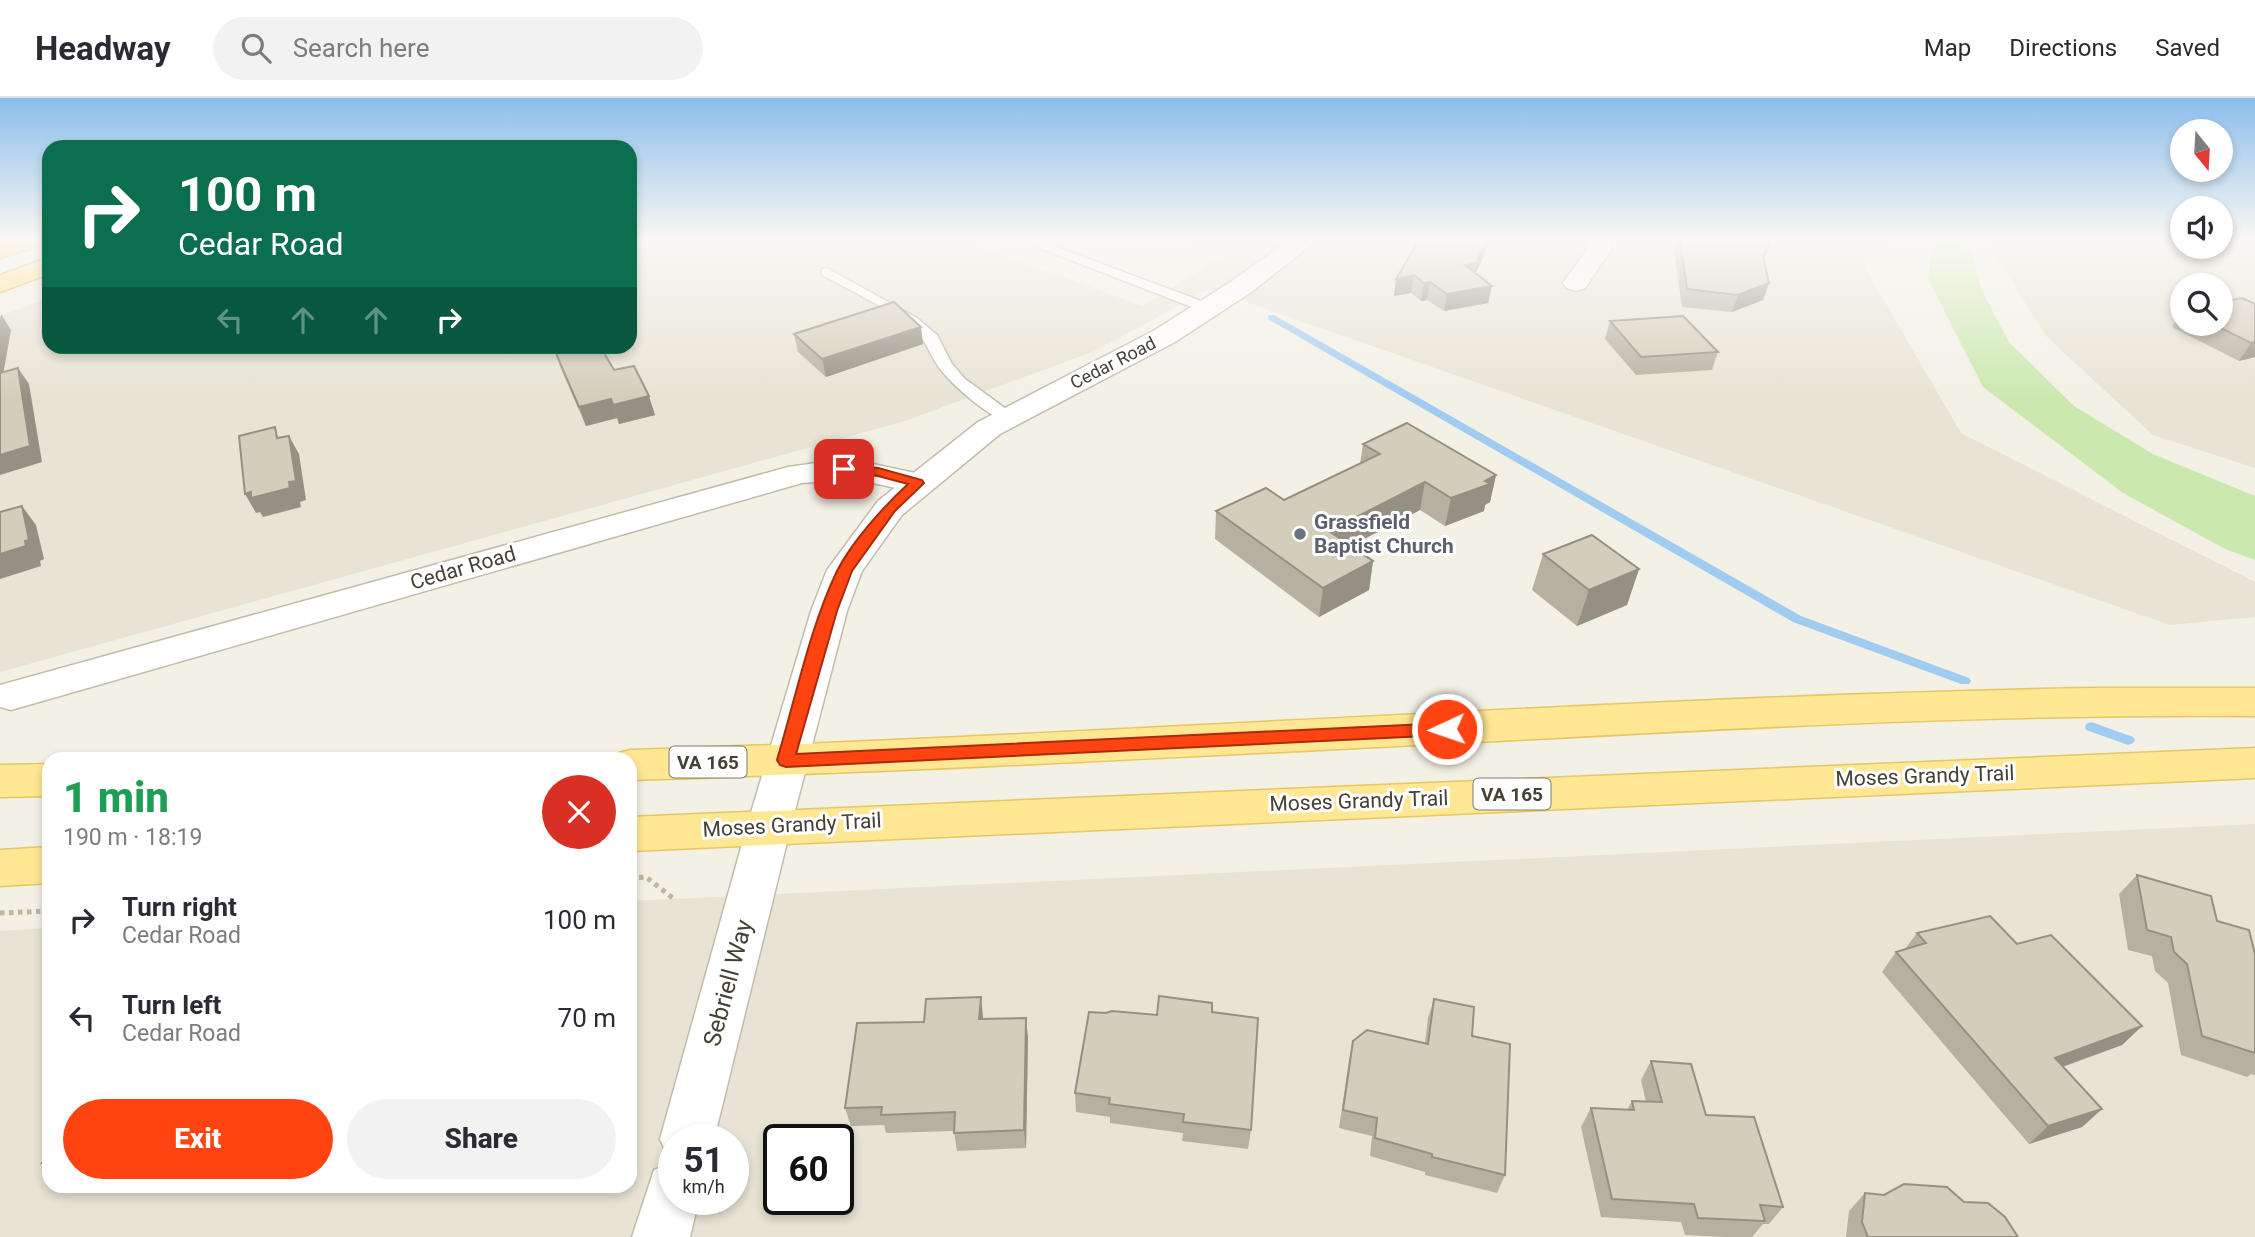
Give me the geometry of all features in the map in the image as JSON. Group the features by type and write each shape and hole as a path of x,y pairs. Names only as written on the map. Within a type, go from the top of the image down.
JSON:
{"main road":[{"name":"VA 165","path":"637,765 1878,708 2140,700 2255,702"},
{"name":"Moses Grandy Trail","path":"637,834 2255,763"},
{"path":"0,781 42,780"},
{"path":"0,868 42,865"}],"street":[{"name":"Cedar Road","path":"769,826 829,611 845,570 890,508 918,483 1007,418 1165,336 1233,292"},
{"name":"Cedar Road","path":"11,696 799,474 844,469 878,472 918,483"},
{"name":"Sebriell Way","path":"691,1124 769,826"},
{"path":"661,1237 667,1215"}],"lane":[{"path":"864,292 885,304 932,338 945,365 959,382 1007,418"},
{"path":"1165,292 1207,308"}],"path":[{"path":"637,878 646,877 674,899"},
{"path":"0,913 42,911"}],"shaded area":[{"path":"637,292 1105,292 1142,306 1165,292 1203,292 1095,351 905,421 0,672 0,316 42,301 42,354 637,354"},
{"path":"1218,292 1879,292 1961,433 2255,582 2255,617 2170,625"},
{"path":"2019,292 2170,292 2170,336 2233,336 2233,292 2255,292 2255,468 2153,435 2047,337"},
{"path":"2255,824 2255,1237 0,1237 0,931 42,928 42,1193 637,1193 637,901"}],"green space":[{"path":"1935,292 1983,292 2009,342 2074,406 2153,454 2255,496 2255,560 2225,549 2123,493 1983,387"}],"building":[{"path":"1714,292 1745,292 1738,295"},
{"path":"2242,298 2255,304 2255,342 2251,343 2233,334 2233,300"},
{"path":"894,302 921,327 822,359 794,334"},
{"path":"1683,316 1718,352 1641,357 1610,321"},
{"path":"556,354 605,354 614,370 634,366 649,396 613,405 611,399 579,407"},
{"path":"18,368 30,446 0,455 0,373"},
{"path":"1407,423 1496,475 1485,481 1490,484 1451,498 1425,482 1329,531 1373,561 1323,588 1216,511 1266,488 1284,500 1380,454 1363,444"},
{"path":"275,427 277,438 289,436 296,481 289,482 290,488 251,498 251,492 245,494 239,436"},
{"path":"22,506 29,540 25,541 26,546 0,554 0,512"},
{"path":"1592,535 1639,569 1589,590 1543,554"},
{"path":"2137,875 2211,896 2217,921 2249,930 2255,954 2255,1053 2202,1036 2187,964 2174,952 2171,937 2147,930"},
{"path":"1990,916 2017,944 2051,935 2142,1026 2055,1058 2102,1109 2048,1126 1896,952 1926,943 1917,933"},
{"path":"1159,996 1212,1003 1212,1012 1258,1018 1251,1130 1183,1122 1184,1114 1109,1104 1110,1098 1075,1093 1089,1012 1157,1015"},
{"path":"981,997 979,1019 1026,1018 1024,1130 954,1133 955,1112 881,1115 882,1107 845,1108 857,1023 924,1022 926,999"},
{"path":"1434,999 1474,1007 1472,1036 1510,1044 1505,1175 1432,1157 1432,1154 1375,1138 1377,1118 1343,1110 1353,1041 1367,1030 1428,1044"},
{"path":"1651,1061 1691,1064 1706,1115 1754,1117 1783,1207 1760,1205 1765,1221 1698,1218 1694,1204 1612,1199 1591,1108 1634,1110 1632,1101 1662,1102"},
{"path":"1904,1184 1947,1187 1964,1202 1988,1203 2005,1217 2018,1237 1868,1237 1862,1222 1865,1193 1884,1195"}],"waterway":[{"path":"1271,317 1797,619 1965,681"},
{"path":"2091,727 2128,740"}],"place":[{"name":"Grassfield Baptist Church","path":"1300,534"}],"route":[{"path":"844,469 878,472 918,483 890,508 845,570 829,611 786,760 1447,729"}]}
